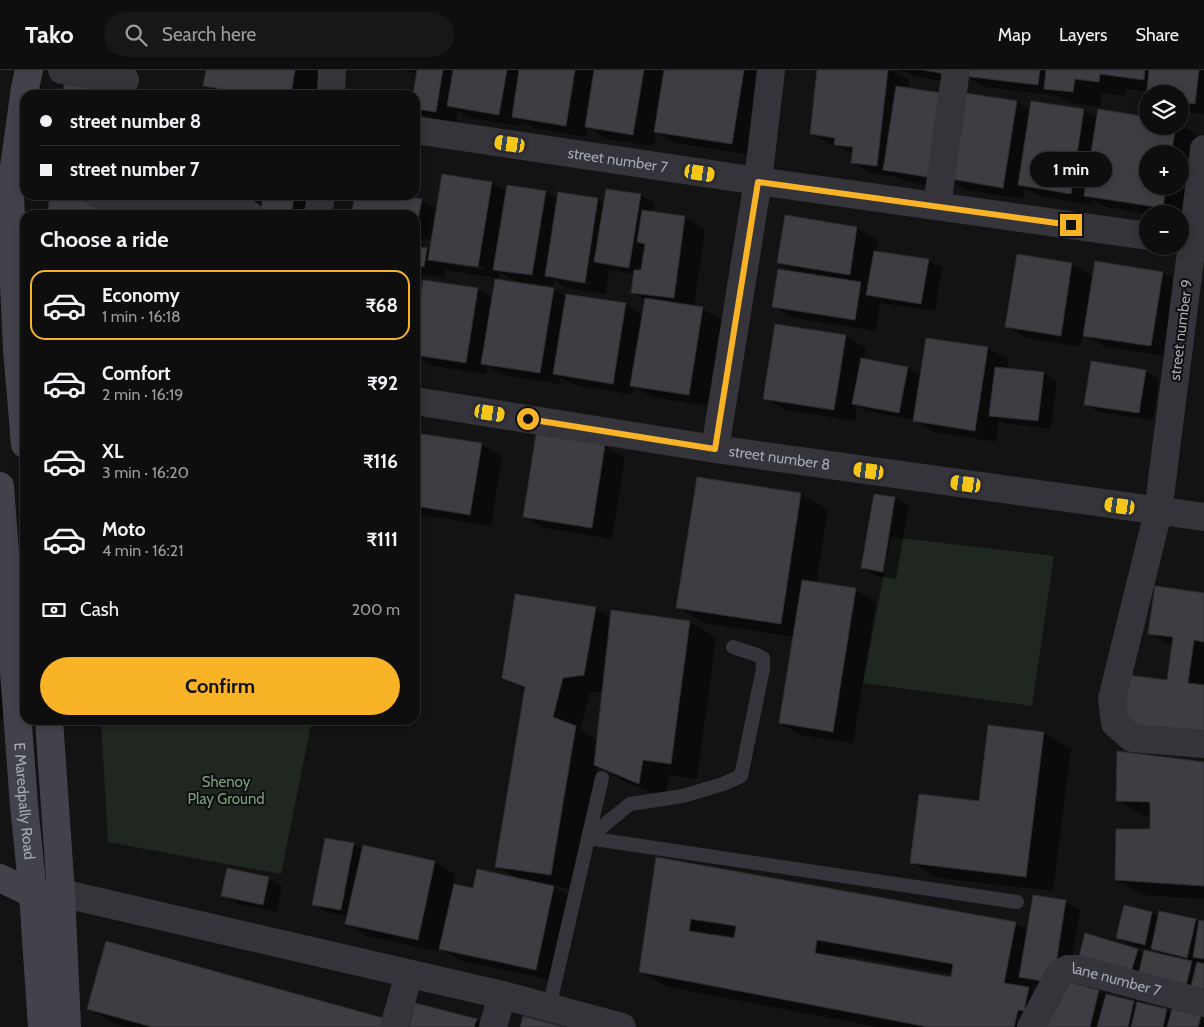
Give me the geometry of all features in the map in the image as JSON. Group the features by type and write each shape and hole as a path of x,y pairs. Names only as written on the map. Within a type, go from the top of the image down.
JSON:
{"main road":[{"path":"24,90 29,70"},
{"path":"20,153 18,185 10,196 20,331"},
{"name":"E Maredpally Road","path":"0,486 18,611 20,676"},
{"name":"E Maredpally Road","path":"22,725 24,805 33,894 42,1027"},
{"name":"E Maredpally Road","path":"49,725 61,893 67,1027"},
{"path":"0,878 33,894 61,893"}],"street":[{"path":"62,70 125,80"},
{"path":"331,90 332,70"},
{"path":"715,449 758,182 771,70"},
{"path":"937,206 956,70"},
{"name":"street number 7","path":"420,131 758,182 1139,235"},
{"name":"street number 9","path":"1204,149 1158,512 1112,699 1115,723 1132,738 1204,744"},
{"path":"138,200 212,210"},
{"name":"street number 8","path":"420,402 715,449 1204,517"},
{"path":"61,893 502,995 622,1027"},
{"name":"lane number 7","path":"1031,1027 1060,973 1068,969 1077,969 1204,1003"},
{"path":"394,1027 409,974"},
{"path":"493,1027 502,995"}],"lane":[{"path":"588,838 630,804 683,796 724,784 741,776 762,668 762,658 733,647"},
{"path":"549,1008 602,778"},
{"path":"588,838 1018,902"}],"green space":[{"path":"891,537 1054,556 1032,706 863,683"},
{"name":"Shenoy Play Ground","path":"101,725 311,725 281,874 108,842"}],"building":[{"path":"206,70 295,70 292,90 227,90 203,86"},
{"path":"417,70 443,70 436,112 420,110 420,90 414,90"},
{"path":"453,70 507,70 499,115 447,106"},
{"path":"519,70 575,70 566,126 512,117"},
{"path":"594,70 644,70 633,135 585,127"},
{"path":"664,70 744,70 732,144 654,132"},
{"path":"817,70 888,70 877,166 851,163 853,147 834,145 835,138 810,134"},
{"path":"923,70 946,70 946,74"},
{"path":"964,70 1040,70 1038,85 963,76"},
{"path":"1046,70 1145,70 1144,80 1100,74 1099,82 1075,79 1073,92 1044,89"},
{"path":"1149,70 1199,70 1195,104 1189,103 1189,85 1147,85"},
{"path":"64,84 102,90 63,90"},
{"path":"896,86 941,93 928,177 883,170"},
{"path":"959,92 1017,101 1003,188 945,178"},
{"path":"1031,101 1084,109 1071,194 1018,185"},
{"path":"1098,109 1139,116 1139,135 1174,135 1173,145 1139,145 1139,195 1165,195 1163,205 1143,205 1084,196"},
{"path":"442,174 492,182 478,267 428,260"},
{"path":"507,185 546,191 532,275 493,270"},
{"path":"606,189 641,194 629,268 594,262"},
{"path":"558,192 598,198 585,283 545,276"},
{"path":"422,199 420,210 352,210 354,200"},
{"path":"49,200 75,200 100,204 99,210 48,210"},
{"path":"214,200 254,200 253,207"},
{"path":"262,200 293,200 292,210 261,210"},
{"path":"110,202 140,210 109,210"},
{"path":"642,210 685,216 674,298 631,293 634,270 641,270 645,244 637,242"},
{"path":"785,215 857,227 850,275 777,263"},
{"path":"420,247 427,248 424,267 420,267"},
{"path":"874,251 929,259 921,304 866,295"},
{"path":"1017,254 1072,263 1061,336 1005,327"},
{"path":"1095,261 1163,272 1151,346 1083,336"},
{"path":"778,269 861,282 855,320 772,307"},
{"path":"495,279 554,288 540,373 481,364"},
{"path":"423,280 478,288 466,363 420,356 420,300"},
{"path":"566,294 626,303 613,384 553,374"},
{"path":"645,298 703,307 689,395 630,386"},
{"path":"775,324 846,335 834,410 763,399"},
{"path":"926,338 988,347 975,431 913,421"},
{"path":"861,358 908,367 899,413 852,404"},
{"path":"1091,361 1146,370 1139,413 1084,405"},
{"path":"995,367 1044,372 1038,421 989,416"},
{"path":"420,434 482,443 470,515 420,507"},
{"path":"536,434 605,445 592,528 523,517"},
{"path":"697,477 801,493 781,624 676,608"},
{"path":"874,494 895,497 883,572 861,568"},
{"path":"802,580 856,588 833,732 779,723"},
{"path":"1155,586 1204,593 1204,642 1194,640 1188,683 1204,685 1204,736 1119,725 1127,675 1167,680 1173,637 1148,634"},
{"path":"515,594 596,607 584,675 563,678 553,717 576,726 551,875 495,867 525,687 502,678"},
{"path":"611,610 690,621 671,764 643,760 639,784 594,765"},
{"path":"988,725 1044,732 1026,877 910,863 919,794 979,801"},
{"path":"1117,751 1204,762 1204,886 1115,880 1116,829 1150,829 1150,802 1116,801"},
{"path":"325,838 354,843 341,910 312,905"},
{"path":"363,845 435,861 418,940 345,924"},
{"path":"656,857 1016,922 1004,983 1029,987 1024,1011 1018,1010 1014,1027 928,1027 639,972","holes":["691,919 736,926 734,938 689,931","817,940 953,964 951,977 815,953"]},
{"path":"227,868 269,877 263,905 221,896"},
{"path":"477,869 554,886 536,970 439,949 454,884 473,888"},
{"path":"1033,895 1066,900 1053,983 1019,977"},
{"path":"1124,905 1152,912 1145,945 1116,938"},
{"path":"1159,911 1196,919 1187,958 1151,949"},
{"path":"1199,920 1204,921 1204,959 1193,957"},
{"path":"1085,933 1138,949 1130,976 1078,960"},
{"path":"106,941 383,1018 381,1027 152,1027 87,1009"},
{"path":"1144,950 1192,961 1185,991 1137,981"},
{"path":"1197,962 1204,964 1204,996 1189,993"},
{"path":"1066,981 1099,990 1090,1027 1033,1027"},
{"path":"1106,994 1134,1001 1128,1027 1097,1027"},
{"path":"1137,1002 1167,1009 1163,1027 1131,1027"},
{"path":"415,1003 477,1019 474,1027 409,1027"},
{"path":"1172,1009 1201,1016 1198,1027 1167,1027"},
{"path":"523,1016 564,1027 520,1027"}],"route":[{"path":"528,419 715,449 758,182 1071,225"}]}
